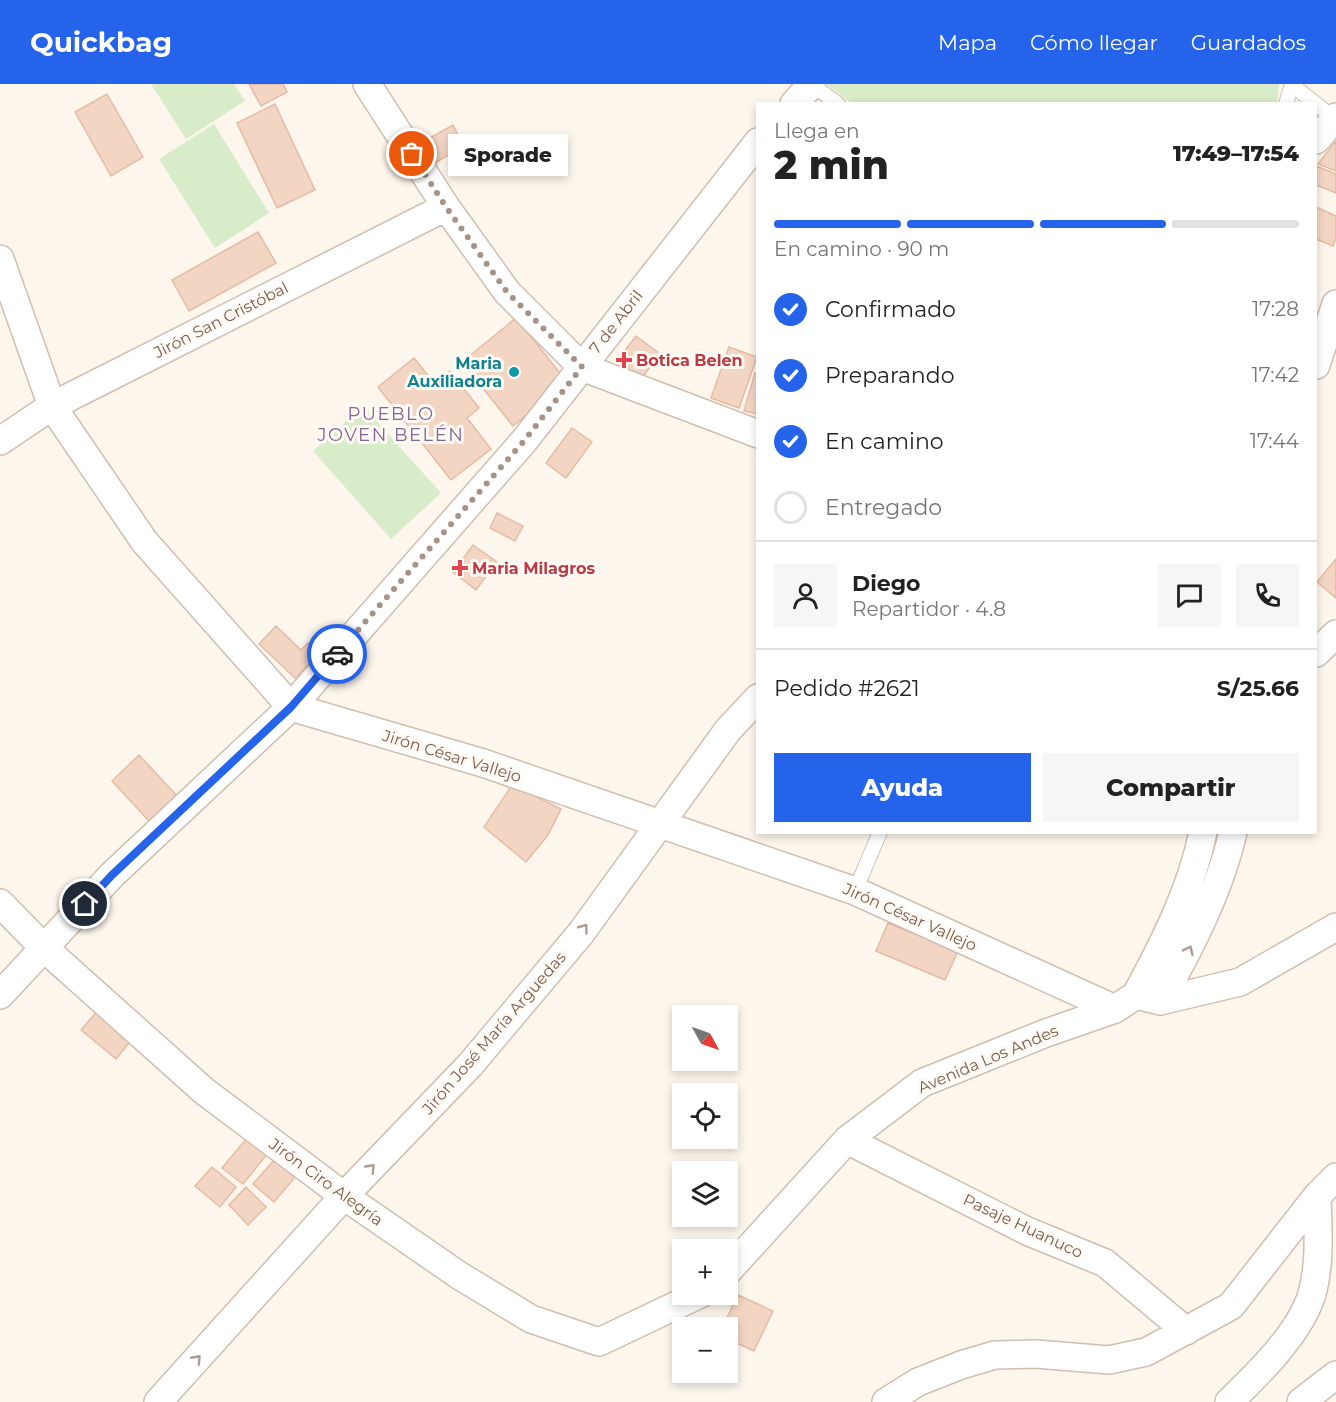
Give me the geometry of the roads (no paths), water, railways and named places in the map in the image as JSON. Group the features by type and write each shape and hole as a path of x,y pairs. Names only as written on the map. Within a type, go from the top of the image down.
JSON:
{"street":[{"path":"367,84 446,207 507,292 582,367 756,433"},
{"path":"1317,139 1335,117"},
{"name":"7 de Abril","path":"0,995 112,875 291,707 524,441 756,145"},
{"name":"Jirón San Cristóbal","path":"0,441 52,406 446,207"},
{"path":"0,259 52,406 144,541 291,707"},
{"path":"1317,362 1336,304"},
{"path":"1317,652 1336,634"},
{"name":"Jirón José María Arguedas","path":"158,1402 344,1196 477,1056 581,933 728,730 756,700"},
{"name":"Jirón César Vallejo","path":"291,707 483,763 855,891 1137,1002"},
{"path":"1137,1002 1186,893 1202,834"},
{"path":"1137,1002 1188,953 1210,901 1232,834"},
{"name":"Jirón Ciro Alegría","path":"0,903 43,947 204,1091 344,1196 460,1276 531,1319 599,1342 677,1305"},
{"name":"Avenida Los Andes","path":"738,1261 847,1140 922,1083 1046,1033 1137,1002 1239,982 1336,927"},
{"name":"Pasaje Huanuco","path":"847,1140 1027,1231 1105,1263 1186,1331"},
{"path":"886,1402 918,1382 961,1365 995,1355 1035,1354 1109,1360 1146,1352 1231,1306 1317,1196 1336,1177"},
{"path":"1229,1402 1248,1384 1294,1330 1311,1297 1318,1263 1317,1196"},
{"path":"1301,1402 1336,1375"}],"lane":[{"path":"1287,102 1292,85 1315,102"},
{"path":"805,91 833,102"},
{"path":"1317,104 1335,117"},
{"path":"855,891 879,834"}],"place":[{"name":"Sporade","path":"412,154"},
{"name":"Botica Belen","path":"624,360"},
{"name":"Maria Auxiliadora","path":"514,372"},
{"name":"Maria Milagros","path":"460,568"}],"district":[{"name":"PUEBLO JOVEN BELÉN","path":"391,424"}]}
